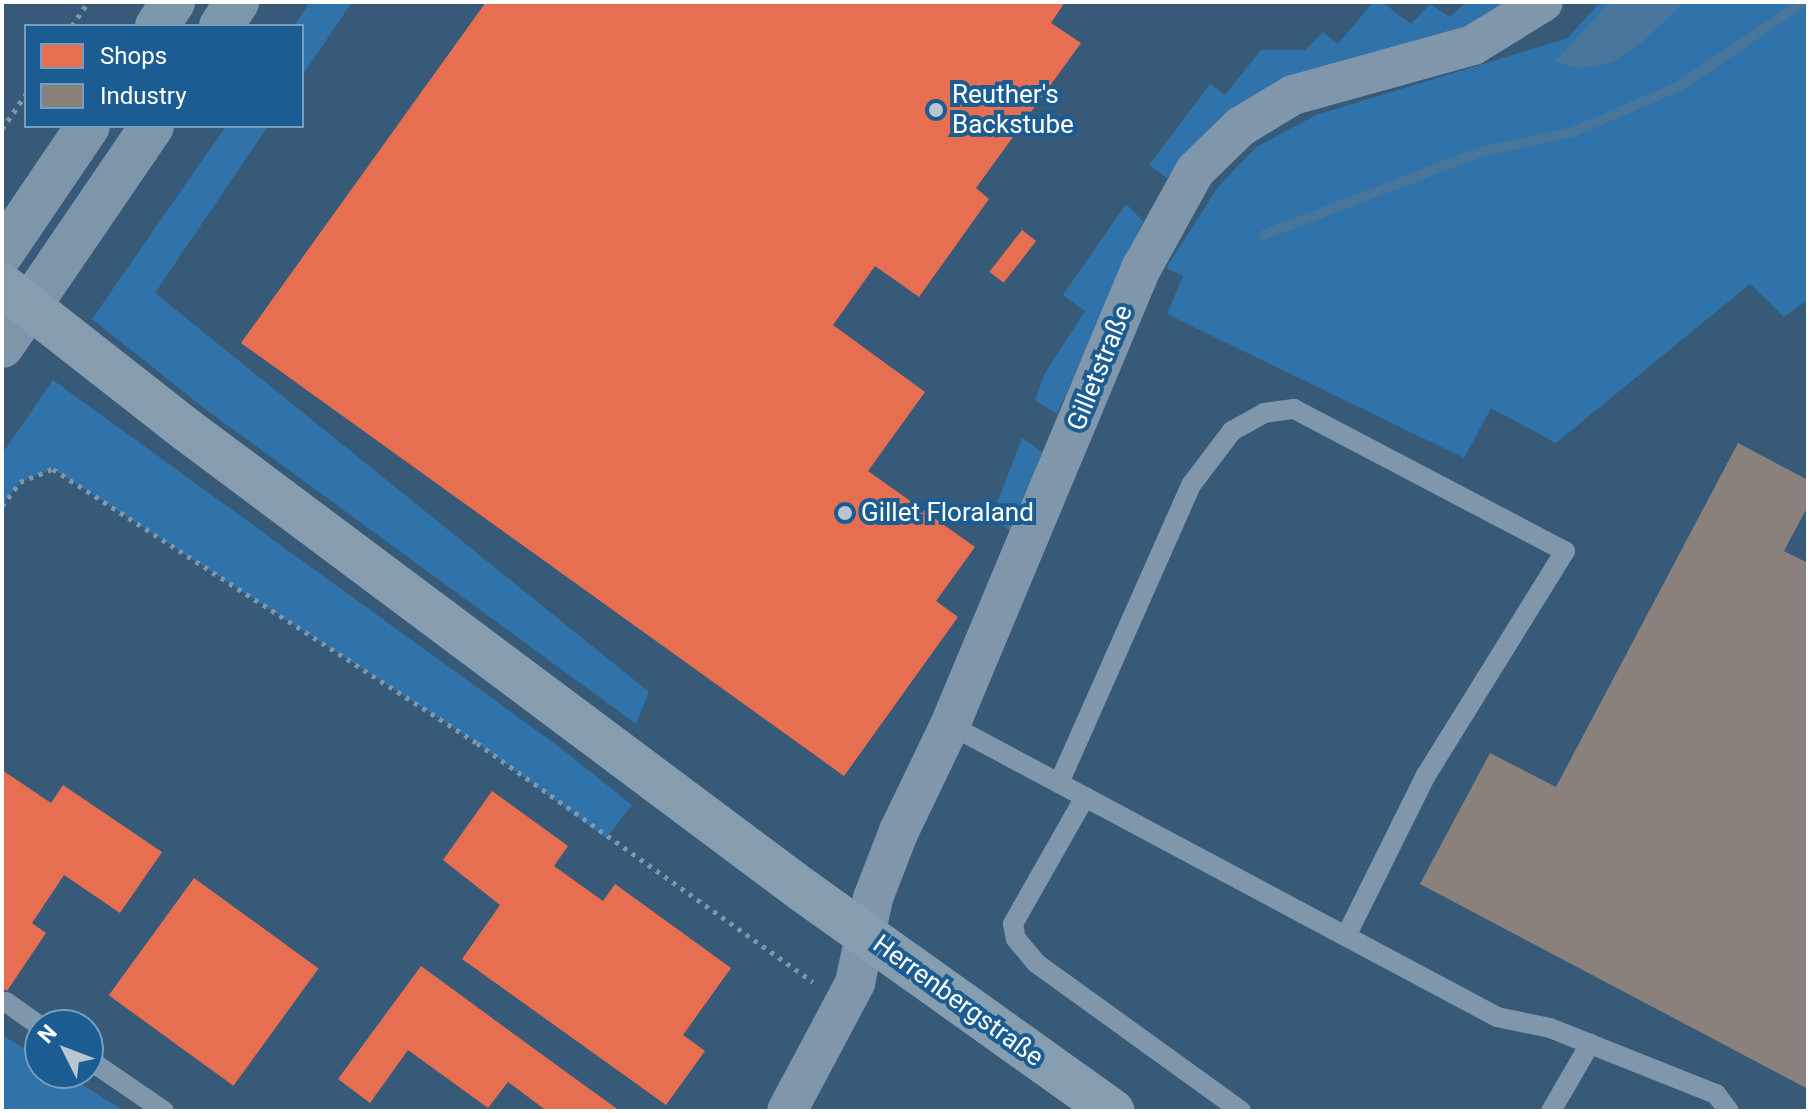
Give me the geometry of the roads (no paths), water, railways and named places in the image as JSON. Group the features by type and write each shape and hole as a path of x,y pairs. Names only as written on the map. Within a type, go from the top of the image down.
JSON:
{"highway":[{"path":"158,24 173,2"},
{"path":"222,24 237,2"},
{"path":"2,253 87,128"},
{"path":"2,346 151,128"}],"main road":[{"name":"Herrenbergstraße","path":"2,285 187,430 804,891 1112,1111"}],"street":[{"name":"Gilletstraße","path":"787,1111 855,983 873,898 894,845 950,725 1142,267 1195,171 1240,127 1293,95 1473,45 1543,2"}],"lane":[{"path":"1059,783 1191,485 1232,431 1264,413 1294,409 1565,551 1426,775 1346,936"},
{"path":"950,725 1497,1017 1550,1028 1716,1094 1729,1111"},
{"path":"1085,797 1013,924 1016,939 1036,963 1241,1111"},
{"path":"6,1002 24,1015"},
{"path":"1551,1111 1590,1044"},
{"path":"104,1070 164,1111"}],"waterway":[{"path":"1264,235 1480,152 1573,132 1680,86 1803,2"}],"place":[{"name":"Reuther's Backstube","path":"936,110"},
{"name":"Gillet Floraland","path":"845,513"}]}
